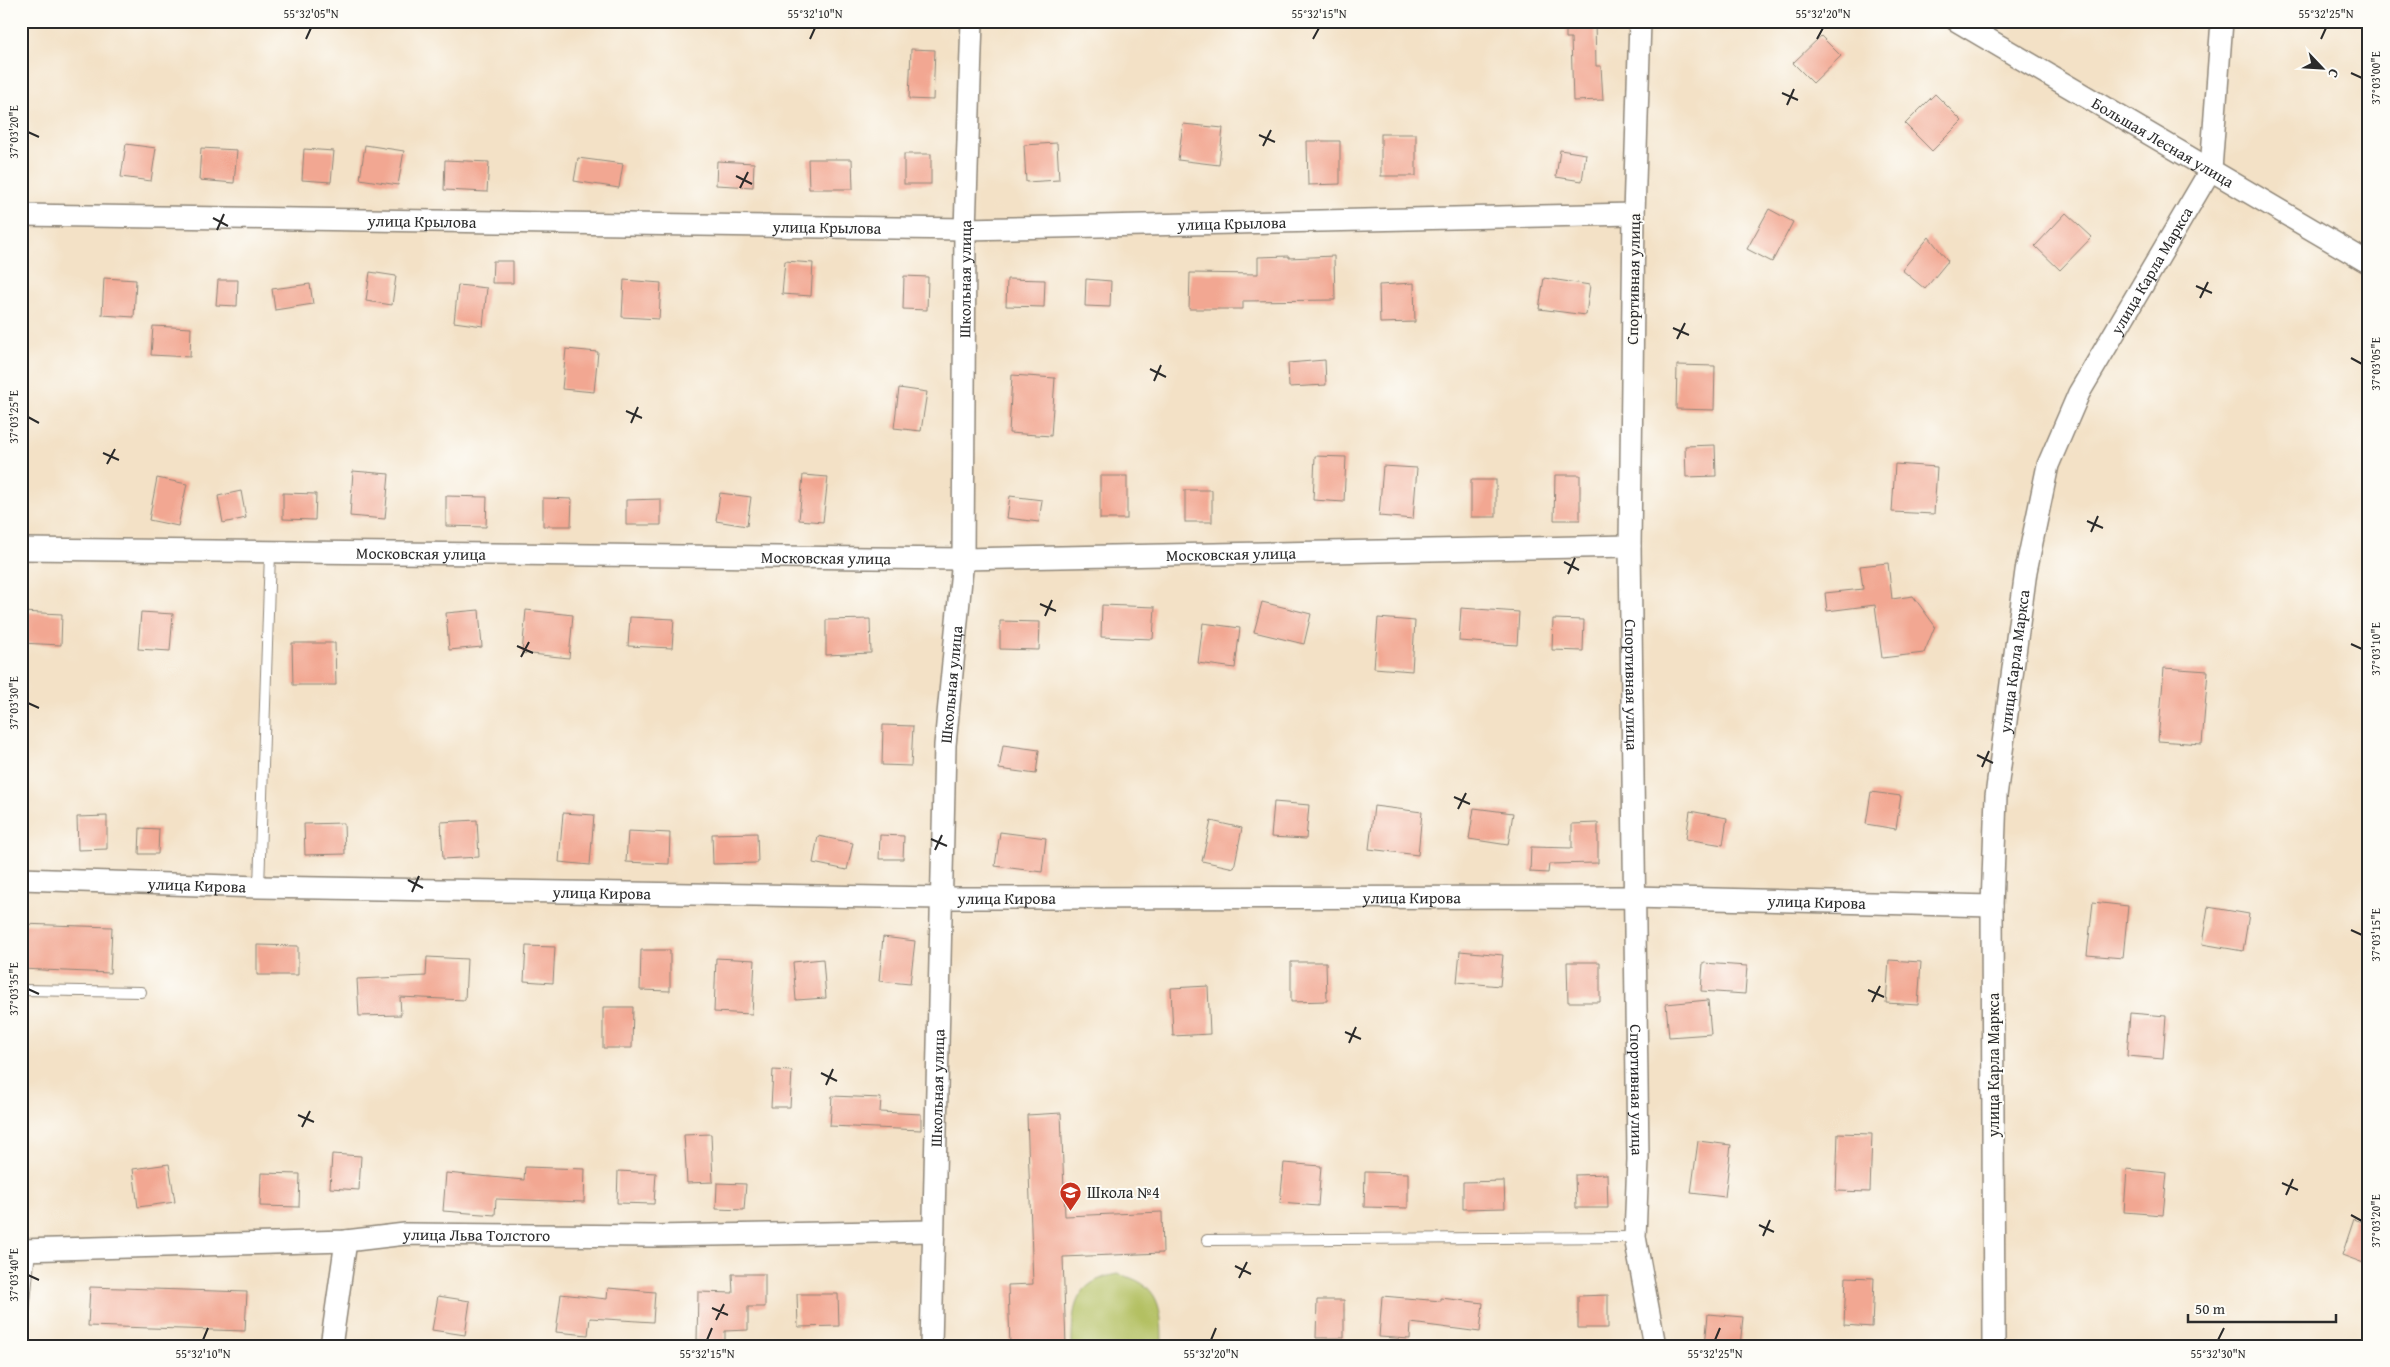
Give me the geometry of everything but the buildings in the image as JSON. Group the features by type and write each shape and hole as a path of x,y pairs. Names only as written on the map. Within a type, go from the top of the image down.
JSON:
{"street":[{"name":"Школьная улица","path":"931,1346 944,745 963,559 964,229 972,21"},
{"name":"Спортивная улица","path":"1640,21 1634,214 1630,546 1638,1159 1635,1237 1655,1346"},
{"name":"Большая Лесная улица","path":"1957,21 2369,263"},
{"name":"улица Карла Маркса","path":"1994,1346 1992,906 1996,796 2026,571 2048,465 2079,393 2211,169 2222,21"},
{"name":"улица Крылова","path":"21,215 964,229 1634,214"},
{"name":"Московская улица","path":"21,549 963,559 1630,546"},
{"name":"улица Кирова","path":"21,879 259,887 941,898 1634,897 1992,906"},
{"name":"улица Льва Толстого","path":"26,1250 346,1241 405,1234 654,1236 933,1231"},
{"path":"331,1346 346,1241"}],"lane":[{"path":"259,887 270,553"},
{"path":"21,990 141,992"},
{"path":"1207,1240 1635,1237"},
{"path":"21,1344 26,1250"}],"green space":[{"path":"1117,1274 1142,1284 1150,1290 1156,1299 1161,1320 1162,1346 1072,1346 1073,1319 1078,1298 1092,1283"}],"place":[{"name":"Школа №4","path":"1071,1211"}]}
